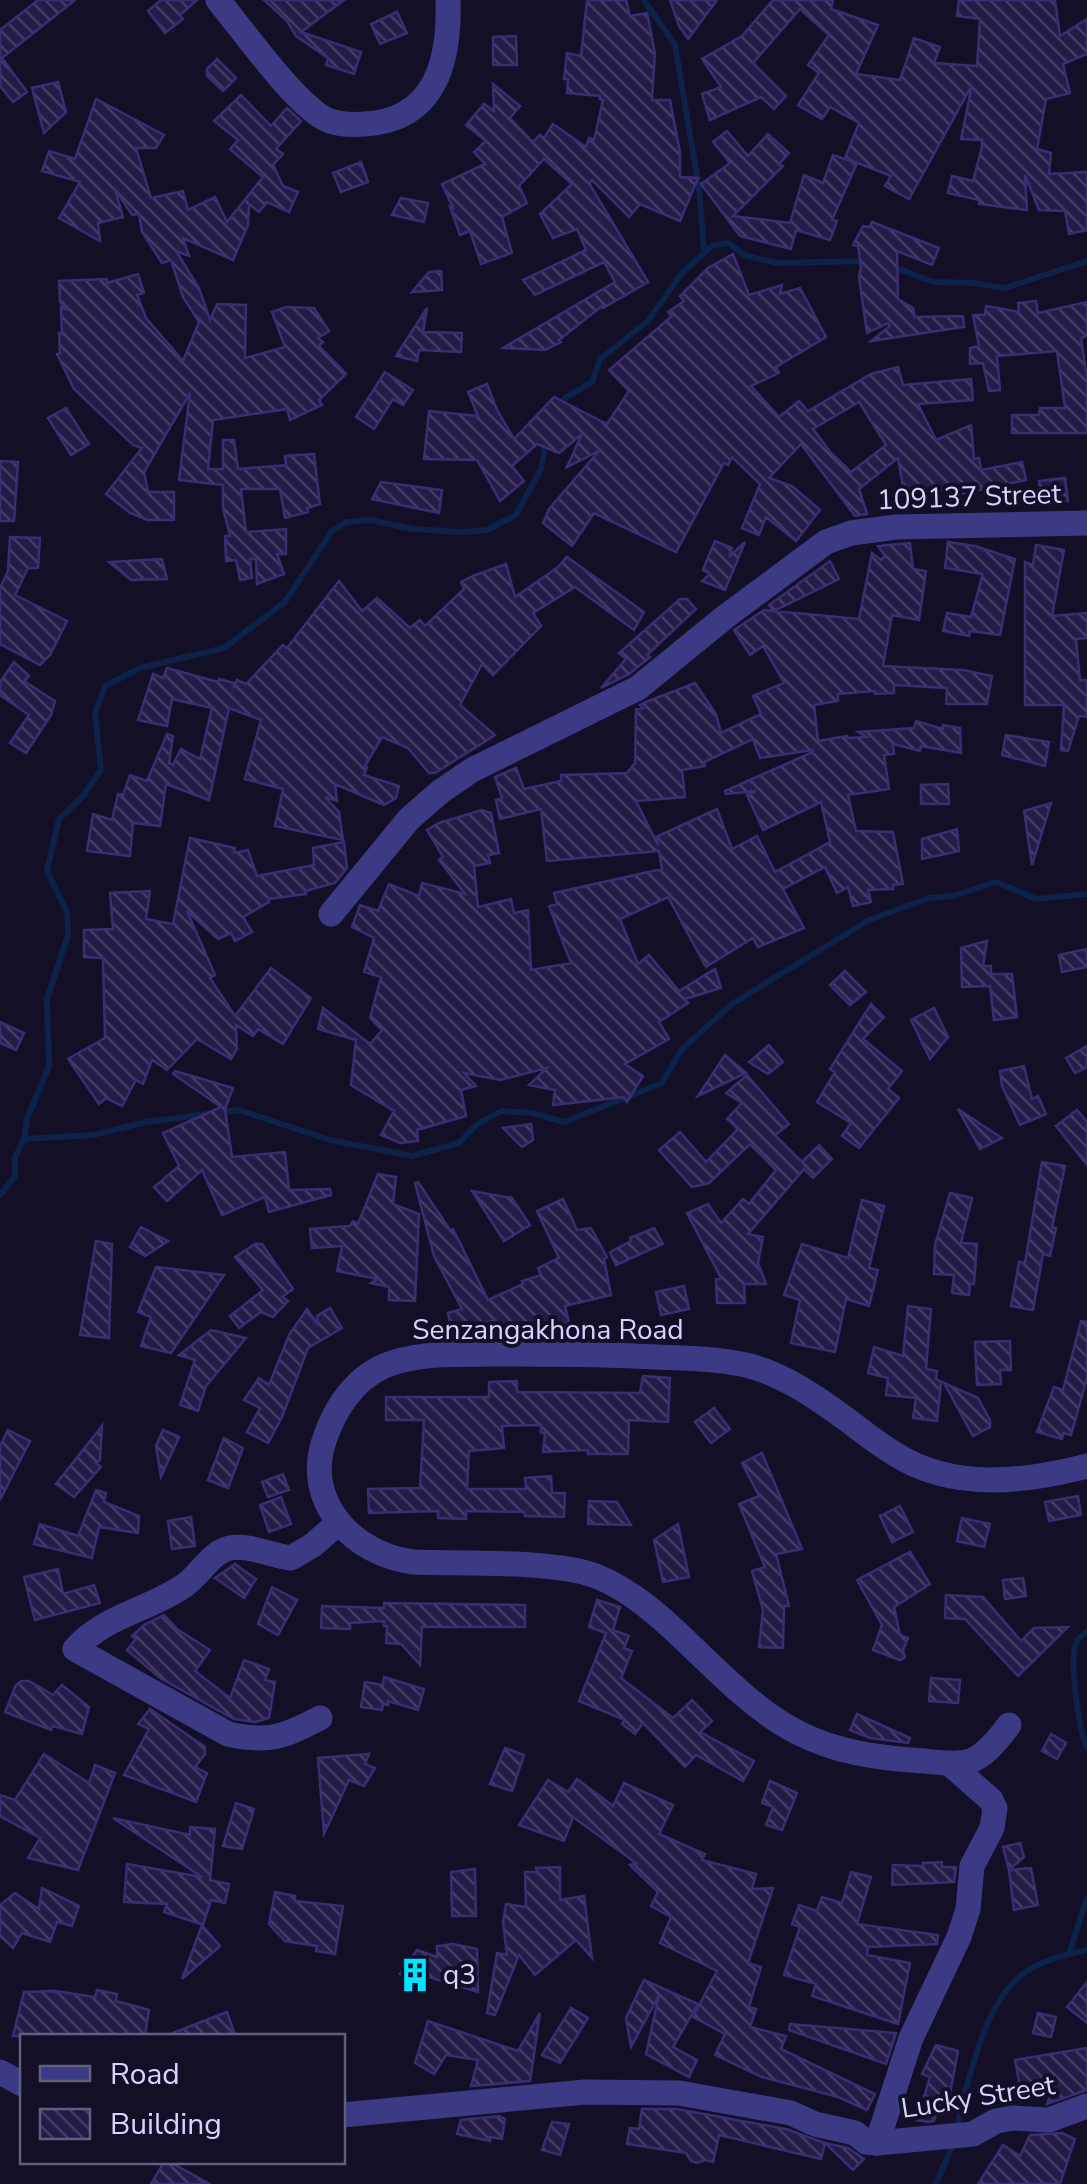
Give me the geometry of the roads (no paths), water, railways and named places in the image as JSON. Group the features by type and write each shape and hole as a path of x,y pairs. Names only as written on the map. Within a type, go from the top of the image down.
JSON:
{"street":[{"path":"218,0 304,102 324,118 343,124 388,122 420,102 444,64 449,38 448,0"},
{"name":"109137 Street","path":"331,914 410,818 440,792 472,770 638,688 826,542 851,533 896,526 1087,524"},
{"name":"Senzangakhona Road","path":"338,1523 326,1504 318,1468 328,1428 341,1404 360,1382 381,1368 432,1355 570,1354 747,1365 794,1385 897,1456 936,1472 978,1480 1014,1480 1087,1466"},
{"path":"320,1718 283,1738 255,1740 228,1734 74,1649 112,1618 184,1587 222,1550 236,1546 291,1558 314,1545 338,1523 363,1545 392,1560 544,1567 592,1574 638,1599 741,1694 794,1732 823,1746 949,1762 976,1760 988,1754 1009,1726"},
{"path":"345,2115 586,2092 679,2093 791,2113 876,2143 911,2038 959,1937 968,1909 972,1866 992,1828 995,1808 991,1800 949,1762"},
{"name":"Lucky Street","path":"876,2143 973,2134 996,2121 1049,2120 1087,2106"}],"waterway":[{"path":"644,0 675,45 699,188 704,251"},
{"path":"560,410 565,398 592,382 600,359 648,321 682,273 713,245 729,243 744,255 776,263 865,261"},
{"path":"891,266 934,282 1005,288 1087,261"},
{"path":"0,1195 15,1176 15,1157 49,1066 47,999 68,935 67,912 47,871 59,819 83,796 101,770 95,713 105,686 140,668 224,648 285,602 332,531 346,522 370,520 413,529 461,532 487,530 516,515 541,469 547,439"},
{"path":"24,1139 93,1135 146,1122 239,1110 330,1140 412,1156 459,1143 476,1125 501,1111 532,1113 564,1122 662,1083 682,1049 732,1004 869,920 929,898 953,896 996,882 1036,899 1087,894"},
{"path":"1087,1631 1079,1638 1074,1652 1078,1712 1087,1748"},
{"path":"1069,1954 1087,1898"},
{"path":"957,2128 980,2042 999,2001 1033,1967 1087,1950"},
{"path":"936,2184 953,2144"}],"place":[{"name":"q3","path":"415,1975"}]}
